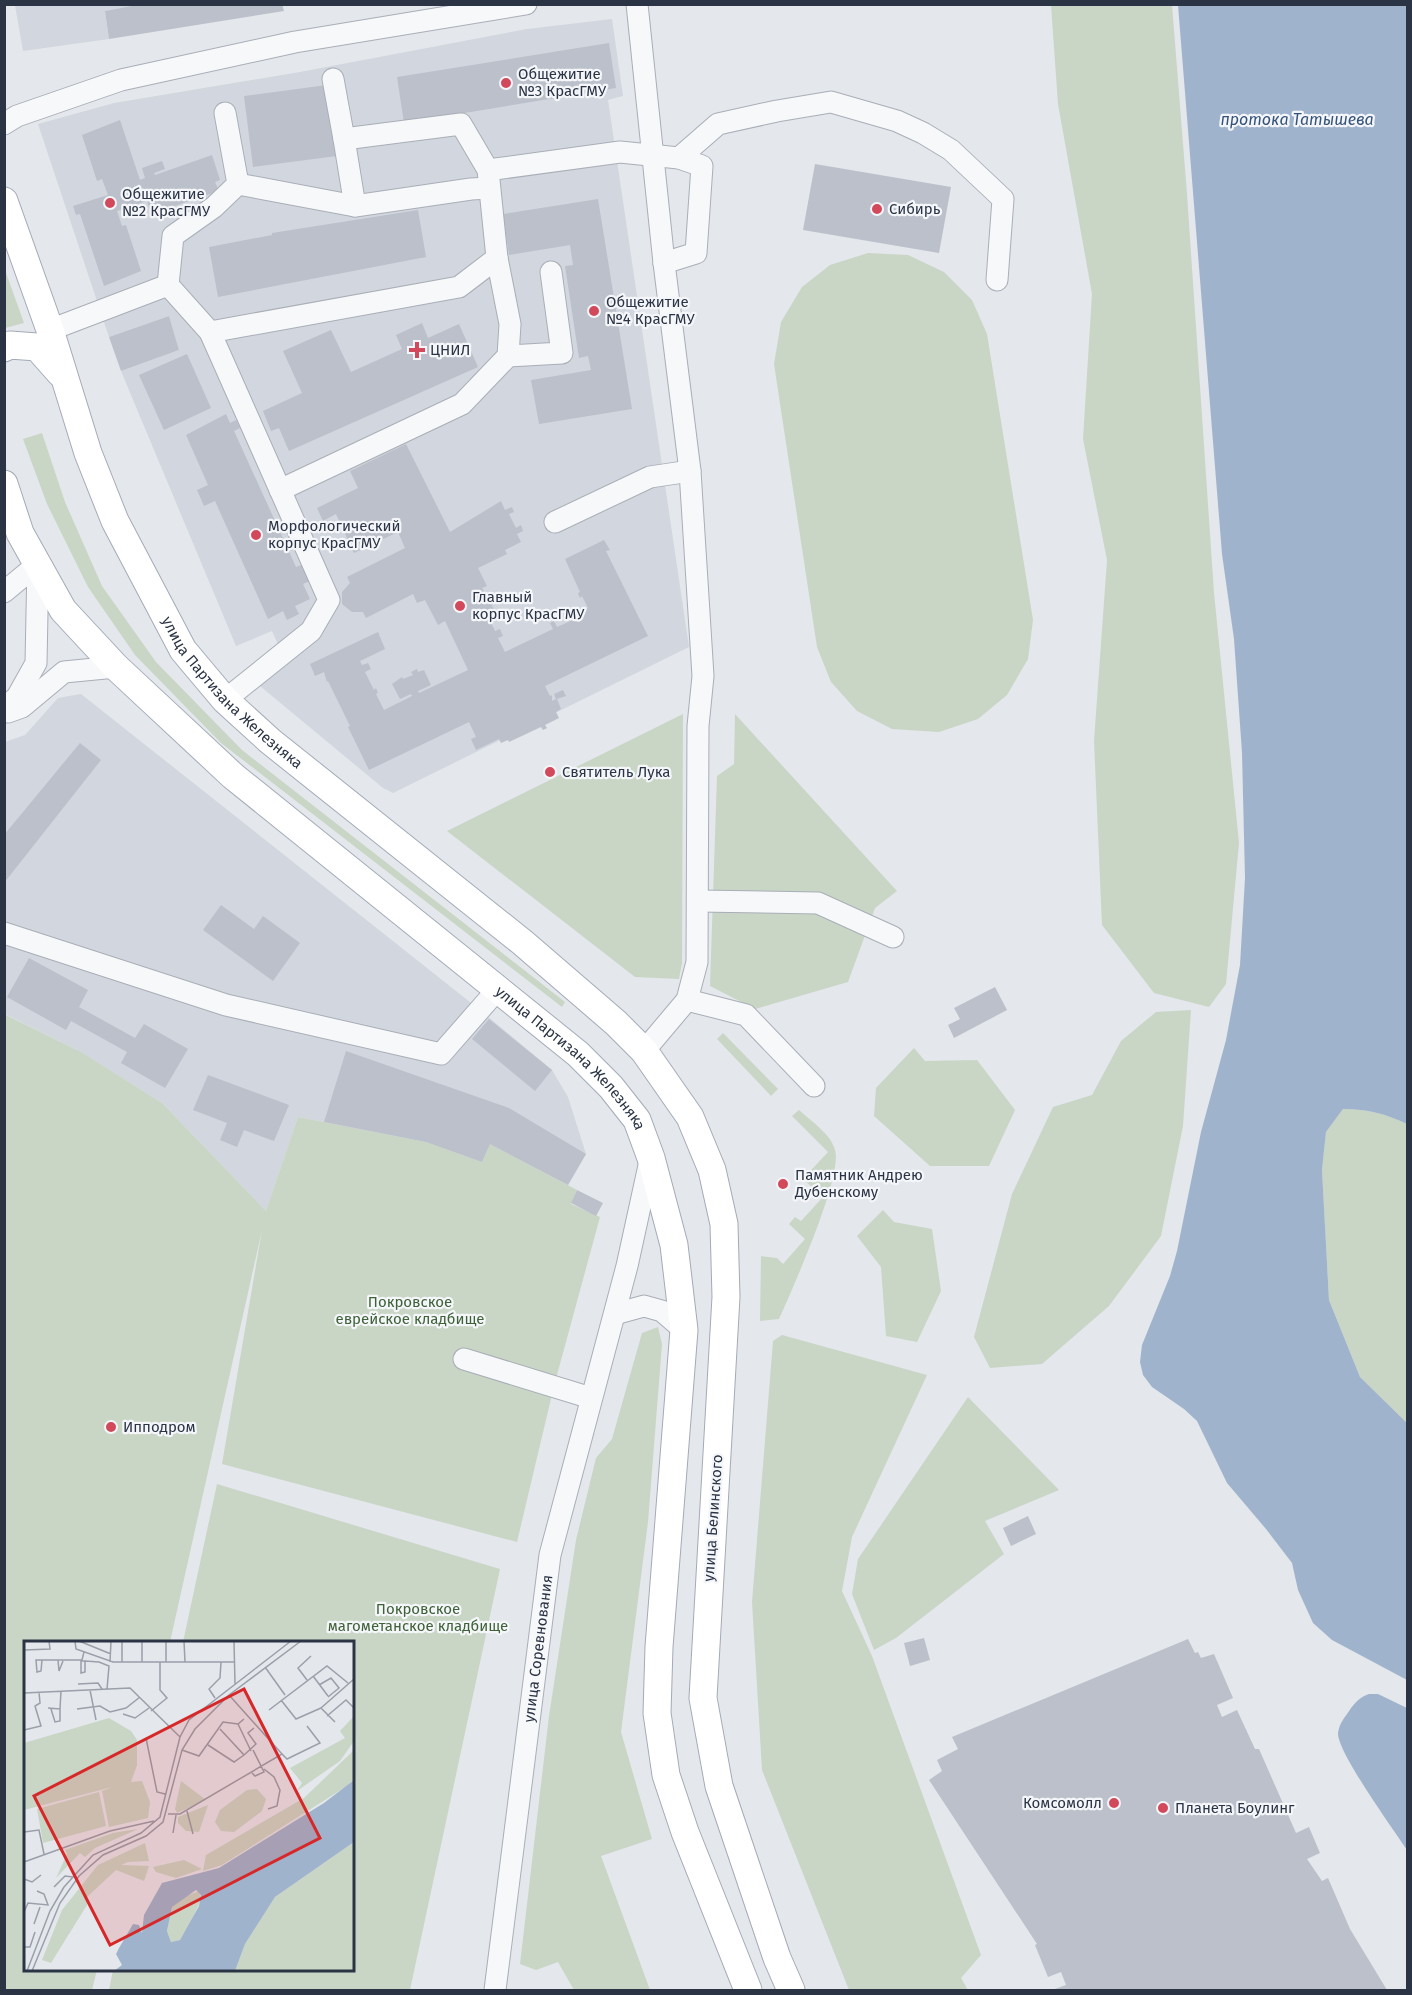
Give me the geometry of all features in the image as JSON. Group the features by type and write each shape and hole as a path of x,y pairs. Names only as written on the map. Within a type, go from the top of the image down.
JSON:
{"main road":[{"name":"улица Партизана Железняка","path":"4,201 50,330 88,453 115,521 183,650 225,700 270,741 540,957 616,1023 644,1051"},
{"path":"4,348 10,345 38,347 52,366 66,378"},
{"name":"улица Партизана Железняка","path":"4,484 20,533 39,563 63,610 116,667 233,776 578,1054 611,1087 637,1120 651,1158"},
{"name":"улица Белинского","path":"644,1051 690,1118 712,1170 724,1224 726,1297 703,1698 719,1786 777,1958 791,1990"},
{"path":"651,1158 674,1245 684,1330 659,1647 657,1713 666,1776 685,1832 748,1990"}],"street":[{"path":"11,120 121,80 296,42 526,4"},
{"path":"637,4 664,263 690,471 703,676 698,726 697,962 687,1000 644,1051"},
{"path":"333,79 355,206"},
{"path":"679,158 718,124 777,111 831,102 897,121 951,150 1003,199 997,280"},
{"path":"225,113 238,184"},
{"path":"280,490 462,404 508,356 510,324 497,258 488,179 461,124 344,139"},
{"path":"238,184 355,206 471,189 488,179 620,152 679,158 702,166 696,253 664,263"},
{"path":"225,700 311,631 329,600 210,332 168,285 173,236 214,207 238,184"},
{"path":"210,332 459,287 497,258"},
{"path":"508,356 562,353 551,272"},
{"path":"50,330 168,285"},
{"path":"555,522 650,477 690,471"},
{"path":"4,592 39,563"},
{"path":"4,708 17,697 36,663 39,563"},
{"path":"4,713 22,707 64,672 116,667"},
{"path":"698,901 818,903 893,937"},
{"path":"4,933 226,1005 441,1054 497,990"},
{"path":"687,1000 746,1015 814,1086"},
{"name":"улица Соревнования","path":"495,1990 550,1555 637,1229 651,1158"},
{"path":"615,1314 644,1306 662,1311 684,1330"},
{"path":"464,1359 591,1398"}],"shaded area":[{"path":"15,5 143,5 105,11 109,39 23,51"},
{"path":"612,19 623,96 608,100 689,647 393,793 383,788 260,686 286,662 272,631 236,646 121,371 179,350 169,316 109,337 38,124 114,103 300,72 527,29"},
{"path":"81,694 480,1010 552,1070 568,1097 586,1154 568,1185 490,1145 482,1162 426,1142 298,1117 266,1211 162,1103 79,1051 5,1014 5,742 25,735 58,698"}],"green space":[{"path":"1051,5 1172,5 1214,593 1239,843 1226,984 1209,1007 1154,993 1102,925 1094,741 1107,560 1083,439 1092,294 1058,104"},
{"path":"868,253 908,255 944,272 972,300 987,334 1033,620 1028,659 1007,695 978,719 939,732 892,729 857,711 831,682 817,647 774,364 781,322 802,287 830,265"},
{"path":"5,270 24,323 4,328"},
{"path":"42,433 65,502 102,586 156,662 242,750 565,1002 562,1007 221,743 135,655 88,587 47,504 23,439"},
{"path":"683,714 682,963 679,979 635,977 447,831"},
{"path":"735,714 897,891 875,908 848,982 755,1009 710,986 717,776 734,764"},
{"path":"1191,1010 1183,1126 1161,1236 1109,1306 1042,1364 990,1368 974,1337 1012,1194 1053,1107 1092,1095 1121,1041 1156,1012"},
{"name":"Покровское еврейское кладбище","path":"4,1014 81,1052 162,1103 266,1211 298,1117 426,1142 482,1162 490,1144 577,1190 571,1204 600,1217 554,1386 517,1542 222,1464 262,1230 170,1641 24,1641 24,1971 97,1971 92,1990 5,1990"},
{"path":"723,1033 778,1089 771,1096 717,1039"},
{"path":"914,1048 925,1061 977,1060 1015,1110 989,1166 930,1166 874,1116 876,1088"},
{"path":"1343,1109 1376,1113 1407,1124 1407,1423 1360,1377 1329,1300 1322,1170 1326,1132"},
{"path":"799,1110 820,1128 833,1144 835,1164 815,1233 779,1319 760,1321 761,1256 777,1258 783,1264 805,1239 789,1224 795,1217 801,1221 823,1197 803,1179 828,1152 792,1116"},
{"path":"883,1210 894,1222 932,1229 941,1291 917,1342 886,1336 881,1267 857,1236"},
{"path":"658,1327 662,1344 648,1522 621,1732 652,1839 601,1856 650,1990 574,1990 558,1962 536,1970 520,1964 549,1716 576,1540 596,1458 612,1439 642,1333"},
{"path":"782,1335 927,1375 852,1537 842,1591 872,1656 981,1955 961,1978 968,1990 849,1990 762,1770 752,1602 773,1341"},
{"path":"968,1397 1059,1490 985,1521 1004,1554 896,1638 874,1650 852,1594 858,1559"},
{"name":"Покровское магометанское кладбище","path":"217,1484 500,1569 410,1990 109,1990 113,1971 354,1971 354,1641 183,1641"}],"water":[{"name":"протока Татышева","path":"1178,5 1407,5 1407,1124 1376,1113 1343,1109 1326,1132 1322,1170 1329,1300 1360,1377 1407,1423 1407,1680 1332,1640 1313,1623 1298,1590 1292,1563 1227,1483 1197,1421 1152,1387 1143,1375 1140,1362 1142,1345 1170,1276 1177,1251 1201,1132 1226,1040 1240,965 1245,878 1242,753 1234,639 1222,554"},
{"path":"1369,1694 1378,1694 1407,1708 1407,1850 1356,1773 1340,1743 1338,1733 1343,1720 1357,1701"}],"building":[{"path":"143,4 282,4 284,11 109,39 105,11"},
{"name":"Общежитие №3 КрасГМУ","path":"609,43 616,88 404,123 397,77"},
{"path":"327,85 337,156 253,167 244,96"},
{"name":"Общежитие №2 КрасГМУ","path":"120,120 140,180 145,178 142,168 162,161 165,169 154,173 155,175 212,155 220,180 215,182 219,191 151,214 147,201 117,211 122,226 126,225 141,271 104,286 80,214 76,215 73,206 108,195 102,179 97,181 82,135"},
{"name":"Сибирь","path":"815,164 951,187 939,253 803,230"},
{"name":"Общежитие №4 КрасГМУ","path":"598,199 632,409 539,424 531,380 591,370 588,356 579,358 565,266 573,265 570,245 509,255 503,214"},
{"path":"418,210 426,257 218,297 209,247 272,235 272,233"},
{"path":"169,316 179,350 121,371 109,337"},
{"path":"422,323 428,338 459,324 478,367 289,451 279,428 271,431 263,411 302,393 283,351 331,330 351,372 402,349 396,335"},
{"path":"187,354 211,408 164,430 139,375"},
{"name":"Морфологический корпус КрасГМУ","path":"226,414 230,423 236,420 240,428 234,431 296,567 304,564 312,580 303,584 310,599 295,606 299,614 287,620 283,611 268,619 215,501 204,506 197,490 208,485 186,435"},
{"name":"Главный корпус КрасГМУ","path":"406,444 450,532 501,501 505,510 512,507 514,512 509,514 516,528 521,525 523,531 517,534 521,542 505,550 507,554 478,568 487,586 482,588 495,611 487,615 495,631 500,629 503,636 498,638 505,652 553,629 550,623 554,621 557,627 582,616 580,611 588,608 582,596 580,598 578,593 580,592 565,559 604,540 610,550 606,551 648,636 545,686 550,696 552,695 552,701 556,699 554,694 563,690 566,696 557,699 561,709 556,712 559,718 545,725 547,728 543,730 541,727 509,742 508,740 501,743 499,739 476,750 471,739 476,737 469,722 369,770 324,672 315,676 310,664 378,632 385,649 360,661 362,665 368,663 371,669 365,672 374,690 376,688 378,693 376,694 384,710 412,696 411,694 400,699 392,684 402,677 403,679 413,675 411,672 417,669 418,672 424,670 431,685 418,691 419,693 468,670 445,621 438,625 425,600 417,603 413,594 366,618 363,612 352,612 342,604 342,592 350,583 347,577 405,548 398,532 354,553 336,514 323,521 317,508 358,488 350,471"},
{"path":"80,743 101,760 4,883 4,835"},
{"path":"221,905 254,929 263,916 300,943 273,981 203,930"},
{"path":"29,958 88,990 79,1007 135,1038 144,1024 188,1049 165,1088 121,1063 127,1052 71,1021 66,1030 7,997"},
{"path":"995,987 1007,1010 954,1038 948,1025 960,1019 954,1008"},
{"path":"489,1019 552,1070 535,1091 472,1039"},
{"path":"346,1051 509,1108 586,1154 568,1185 490,1144 482,1162 426,1142 324,1122"},
{"path":"208,1075 289,1105 274,1141 244,1130 237,1147 220,1140 227,1123 193,1110"},
{"path":"577,1190 603,1203 596,1216 571,1203"},
{"path":"1028,1516 1036,1534 1011,1546 1003,1528"},
{"path":"924,1638 930,1660 910,1666 904,1643"},
{"name":"Комсомолл","path":"1188,1639 1195,1653 1198,1652 1201,1658 1214,1654 1233,1698 1217,1705 1222,1717 1237,1710 1255,1749 1259,1749 1296,1833 1309,1827 1320,1853 1307,1859 1322,1881 1328,1878 1350,1929 1387,1990 1052,1990 1066,1985 1061,1972 1048,1977 1035,1945 1037,1944 929,1780 942,1771 937,1760 958,1749 952,1737"}],"place":[{"name":"Общежитие №3 КрасГМУ","path":"506,83"},
{"name":"Общежитие №2 КрасГМУ","path":"110,203"},
{"name":"Сибирь","path":"877,209"},
{"name":"Общежитие №4 КрасГМУ","path":"594,311"},
{"name":"ЦНИЛ","path":"417,350"},
{"name":"Морфологический корпус КрасГМУ","path":"256,535"},
{"name":"Главный корпус КрасГМУ","path":"460,606"},
{"name":"Святитель Лука","path":"550,772"},
{"name":"Памятник Андрею Дубенскому","path":"783,1184"},
{"name":"Ипподром","path":"111,1427"},
{"name":"Комсомолл","path":"1114,1803"},
{"name":"Планета Боулинг","path":"1163,1808"}]}
